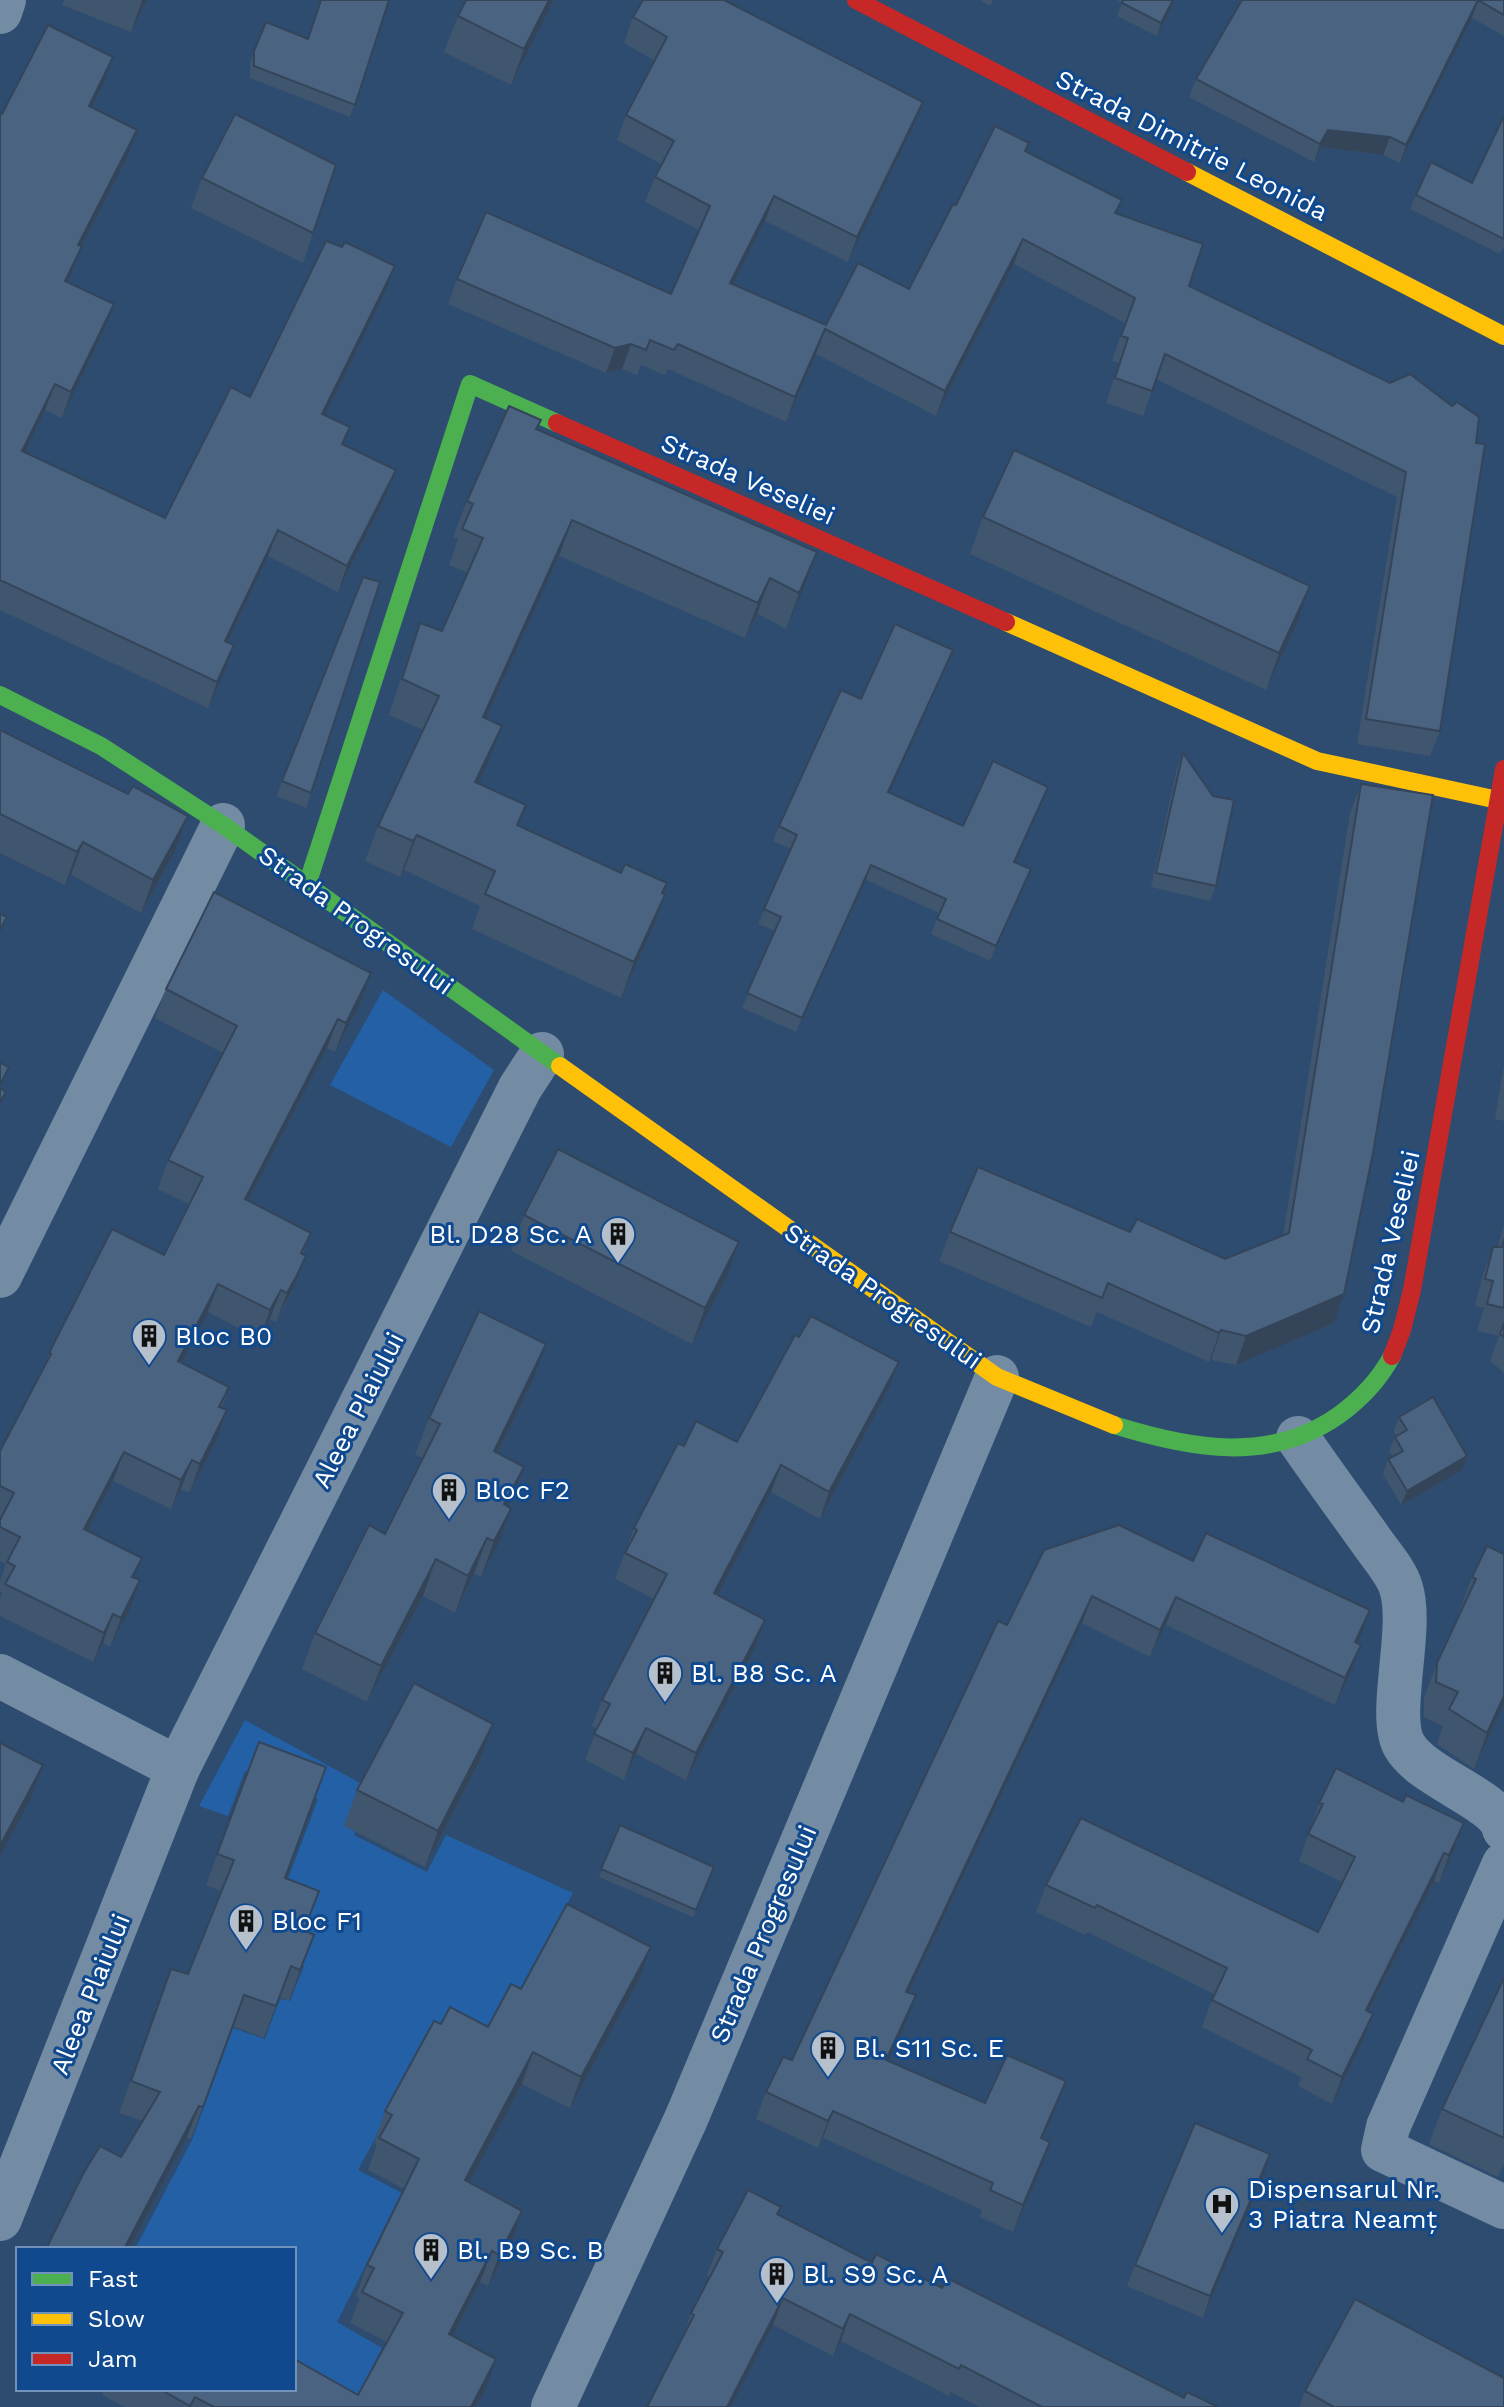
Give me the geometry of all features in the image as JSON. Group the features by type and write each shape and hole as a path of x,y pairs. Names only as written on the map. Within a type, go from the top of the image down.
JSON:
{"street":[{"path":"0,12 4,0"},
{"name":"Strada Dimitrie Leonida","path":"856,0 1504,336"},
{"name":"Strada Veseliei","path":"307,885 470,384 1317,761 1498,800"},
{"name":"Strada Progresului","path":"0,695 101,746 223,825 997,1377 686,2119 553,2407"},
{"name":"Strada Veseliei","path":"997,1377 1099,1422 1146,1436 1197,1444 1259,1448 1298,1438 1333,1420 1365,1394 1386,1367 1404,1324 1436,1160 1504,769"},
{"path":"0,1276 223,825"},
{"name":"Aleea Plaiului","path":"0,2219 178,1768 520,1088 542,1054"},
{"path":"1298,1438 1401,1587 1405,1631 1399,1717 1402,1743 1424,1769 1490,1809 1504,1824 1504,1829"},
{"path":"0,1676 178,1768"},
{"path":"1504,1864 1388,2127 1383,2150 1504,2207"}],"shaded area":[{"path":"383,990 494,1070 451,1147 330,1085"},
{"path":"245,1720 375,1791 354,1835 427,1872 446,1835 573,1893 509,2013 475,2050 434,2030 358,2170 402,2193 337,2322 382,2348 352,2407 296,2378 296,2247 136,2247 192,2140 233,2028 265,2039 280,1999 290,2001 304,1966 294,1961 309,1921 277,1908 318,1799 245,1771 228,1816 199,1806"}],"building":[{"path":"321,0 389,0 355,105 254,66 254,51 266,22 308,39"},
{"path":"466,0 549,0 524,49 458,16"},
{"path":"643,0 724,0 923,102 857,237 774,196 730,283 826,325 858,263 909,289 995,126 1029,143 1025,151 1122,200 1115,213 1203,244 1189,286 1390,383 1410,374 1452,406 1457,402 1479,417 1476,443 1485,444 1440,731 1366,719 1406,472 1165,354 1152,391 1115,378 1128,338 1121,336 1135,298 1023,239 945,391 825,329 795,397 678,344 674,350 650,340 646,350 631,344 615,348 457,279 486,212 671,294 710,206 655,177 674,141 626,115 667,37 633,17"},
{"path":"1123,0 1173,0 1161,23 1122,3"},
{"path":"1242,0 1478,0 1406,145 1390,137 1328,130 1320,144 1196,79"},
{"path":"1478,0 1504,0 1504,15"},
{"path":"48,25 113,57 89,106 137,130 78,245 82,246 65,281 114,304 71,392 55,384 22,451 165,518 231,387 250,397 326,241 342,247 345,242 395,266 322,414 350,427 342,444 396,470 347,566 278,530 225,641 234,645 217,682 0,580 0,113"},
{"path":"235,114 336,165 313,233 202,178"},
{"path":"1504,116 1504,239 1416,195 1431,162 1472,183"},
{"path":"509,406 541,420 536,429 817,552 799,593 770,578 758,603 572,520 483,717 502,726 475,782 526,805 517,825 621,873 625,864 667,883 662,893 665,895 634,962 485,894 495,871 417,835 413,841 378,826 439,696 402,679 420,623 442,631 483,538 462,529 473,504 467,501"},
{"path":"1014,450 1310,586 1279,653 983,517"},
{"path":"363,577 380,582 311,793 282,781"},
{"path":"895,624 953,650 888,792 963,826 993,761 1048,787 1014,862 1031,869 996,946 937,919 946,899 871,865 802,1018 747,993 781,917 764,909 797,835 779,826 841,690 861,699"},
{"path":"0,730 128,794 133,786 188,816 153,880 83,842 77,852 0,814"},
{"path":"1183,753 1213,796 1234,800 1216,886 1156,873"},
{"path":"1361,784 1433,795 1373,1153 1344,1294 1246,1336 1221,1330 1219,1333 1108,1283 1102,1298 950,1232 978,1167 1130,1232 1137,1219 1225,1259 1289,1233"},
{"path":"214,892 371,973 346,1023 338,1019 245,1199 311,1233 301,1253 306,1256 297,1275 287,1293 281,1290 270,1310 218,1284 178,1361 229,1387 219,1407 227,1410 200,1464 192,1460 181,1480 124,1452 84,1529 142,1558 132,1577 140,1580 121,1618 113,1614 104,1633 5,1584 15,1566 7,1562 20,1537 0,1527 0,1520 14,1493 0,1486 0,1451 112,1229 164,1255 203,1177 168,1160 237,1026 166,989"},
{"path":"0,914 7,917 0,930"},
{"path":"0,1063 9,1067 0,1085"},
{"path":"0,1088 6,1092 0,1102"},
{"path":"558,1149 739,1242 705,1308 524,1215"},
{"path":"1504,1239 1504,1308 1487,1304 1493,1281 1485,1279 1493,1247 1502,1247"},
{"name":"Bloc F2","path":"479,1311 546,1344 494,1451 524,1467 504,1504 511,1509 494,1541 487,1538 468,1576 436,1559 381,1666 315,1633 369,1525 385,1534 440,1424 429,1418"},
{"path":"811,1316 899,1362 829,1492 781,1465 714,1593 765,1620 696,1753 646,1728 633,1753 594,1734 610,1704 602,1700 667,1574 625,1553 637,1530 634,1528 678,1443 684,1446 696,1421 737,1442 795,1335 799,1337"},
{"path":"1433,1397 1467,1456 1407,1491 1388,1459 1403,1451 1395,1437 1407,1430 1399,1417"},
{"path":"1119,1525 1193,1561 1206,1533 1370,1610 1355,1642 1361,1645 1345,1678 1176,1597 1160,1630 1092,1596 906,1992 916,1995 886,2060 985,2103 1007,2055 1066,2081 1041,2138 1050,2142 1023,2205 990,2190 993,2183 833,2111 828,2121 766,2092 783,2057 792,2060 998,1621 1007,1625 1044,1550"},
{"path":"1487,1546 1504,1554 1504,1696 1487,1733 1449,1709 1458,1692 1436,1682 1437,1663 1476,1579 1472,1577"},
{"path":"414,1683 493,1724 438,1831 357,1790"},
{"name":"Bloc F1","path":"259,1742 326,1767 285,1878 319,1891 304,1930 314,1935 300,1970 291,1966 276,2006 244,1995 203,2107 199,2106 125,2247 47,2247 100,2146 121,2157 160,2092 131,2081 171,1969 188,1974 234,1860 217,1854"},
{"path":"0,1743 43,1765 0,1846"},
{"path":"1336,1768 1403,1802 1406,1795 1464,1823 1449,1855 1444,1853 1366,2010 1373,2014 1342,2077 1307,2059 1312,2050 1212,2000 1227,1968 1097,1905 1095,1908 1046,1885 1081,1818 1318,1932 1355,1857 1308,1834"},
{"path":"620,1825 714,1867 696,1910 601,1869"},
{"path":"567,1904 651,1947 581,2077 533,2052 465,2180 522,2211 499,2255 492,2251 449,2334 496,2359 471,2407 214,2407 195,2397 190,2406 164,2391 296,2391 296,2360 358,2395 403,2313 362,2292 374,2268 367,2265 419,2159 379,2138 392,2115 385,2111 434,2021 441,2024 450,2007 488,2027 511,1984 521,1989"},
{"path":"1504,1978 1504,2138 1442,2109"},
{"path":"1195,2123 1270,2154 1210,2296 1135,2265"},
{"path":"748,2190 781,2207 777,2214 872,2263 876,2254 942,2288 947,2278 1184,2398 1187,2392 1218,2407 1042,2407 961,2365 959,2369 850,2314 843,2329 783,2298 727,2407 647,2407 694,2315 691,2313 723,2252 717,2249"},
{"path":"1355,2299 1504,2378 1504,2407 1334,2407 1305,2391"}],"traffic: fast":[{"path":"307,885 470,384 557,423"},
{"path":"0,695 101,746 223,825 560,1066"},
{"path":"1114,1425 1201,1445 1258,1446 1286,1441 1313,1430 1347,1409 1375,1381 1392,1356"}],"traffic: slow":[{"path":"1187,172 1504,336"},
{"path":"1006,622 1317,761 1498,800"},
{"path":"560,1066 997,1377 1114,1425"}],"traffic: jam":[{"path":"856,0 1187,172"},
{"path":"557,423 1006,622"},
{"path":"1392,1356 1412,1290 1504,769"}],"place":[{"name":"Bl. D28 Sc. A","path":"618,1265"},
{"name":"Bloc B0","path":"149,1367"},
{"name":"Bloc F2","path":"449,1521"},
{"name":"Bl. B8 Sc. A","path":"665,1704"},
{"name":"Bloc F1","path":"246,1952"},
{"name":"Bl. S11 Sc. E","path":"828,2079"},
{"name":"Dispensarul Nr. 3 Piatra Neamț","path":"1222,2235"},
{"name":"Bl. B9 Sc. B","path":"431,2281"},
{"name":"Bl. S9 Sc. A","path":"777,2305"}]}
